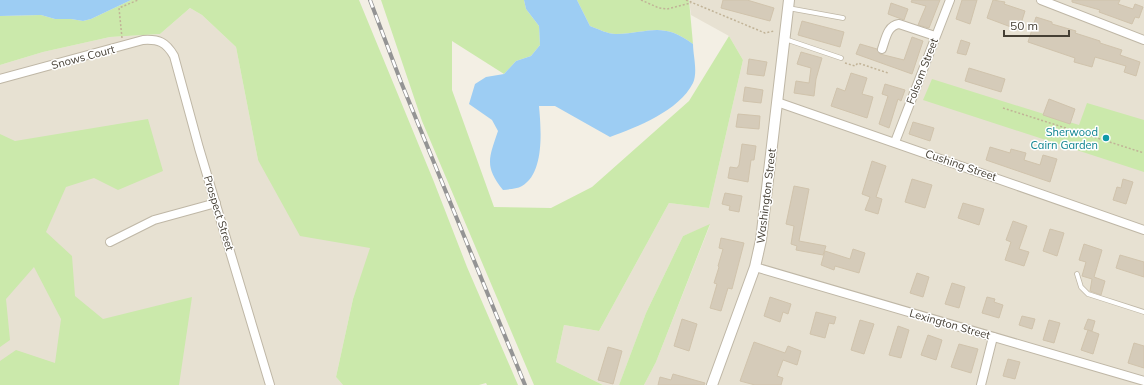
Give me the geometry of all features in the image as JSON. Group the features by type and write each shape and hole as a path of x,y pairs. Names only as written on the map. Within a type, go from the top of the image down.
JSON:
{"street":[{"name":"Folsom Street","path":"895,142 950,0"},
{"path":"1041,0 1144,40"},
{"name":"Washington Street","path":"712,385 755,267 764,218 777,102 789,41 788,4"},
{"path":"882,49 890,28 893,25 899,24 935,36"},
{"name":"Snows Court","path":"0,79 143,40 159,40 165,43"},
{"name":"Prospect Street","path":"165,43 174,56 270,385"},
{"name":"Cushing Street","path":"777,102 1144,230"},
{"path":"110,242 154,220 216,203"},
{"name":"Lexington Street","path":"755,267 1144,381"},
{"path":"980,385 993,337"}],"lane":[{"path":"788,4 843,18"},
{"path":"789,41 841,58"},
{"path":"1077,274 1081,287 1088,294 1144,312"}],"path":[{"path":"122,46 119,8 138,0"},
{"path":"641,0 663,9 692,3"},
{"path":"686,0 765,32 774,31"},
{"path":"841,58 845,63 855,66 858,63 888,73"},
{"path":"1003,108 1144,153"}],"shaded area":[{"path":"689,0 1144,0 1144,385 644,385 656,362 710,225 683,236 646,313 619,385 603,385 556,362 564,325 599,331 669,203 709,208 743,60 729,36 691,15"},
{"path":"190,8 202,15 236,47 258,160 371,248 353,299 336,377 343,385 0,385 0,65 43,52 110,37 160,34"}],"green space":[{"path":"131,0 359,0 434,182 467,267 518,385 487,385 486,383 479,385 343,385 336,377 353,299 370,248 300,236 258,160 236,47 202,15 190,8 160,34 110,37 43,52 0,65 0,16 41,15 55,19 83,21 91,19"},
{"path":"381,0 524,0 526,9 539,26 540,45 531,56 516,61 504,74 452,41 452,90 494,207 551,208 592,187 689,101 729,36 743,60 709,208 669,203 599,331 564,325 556,362 603,385 534,385 422,121"},
{"path":"577,0 689,0 693,44 682,37 664,30 616,34 600,30 590,26"},
{"path":"932,79 1079,125 1087,103 1144,120 1144,172 923,100"},
{"path":"148,119 163,171 118,190 94,178 66,187 46,232 72,256 75,296 103,319 192,297 179,385 0,385 0,361 16,350 55,363 61,319 34,267 6,299 10,340 0,347 0,134 15,141"},
{"path":"710,224 656,362 644,385 619,385 646,313 683,236"}],"water":[{"path":"0,0 131,0 91,19 83,21 55,19 41,15 0,16"},
{"path":"524,0 577,0 590,26 610,33 616,34 664,30 673,33 693,44 695,74 693,83 687,93 668,110 644,123 610,137 555,106 539,106 541,138 535,171 529,180 522,186 503,190 493,174 490,162 492,148 498,131 492,120 469,104 475,84 486,77 504,74 516,61 531,56 540,45 539,26 526,9"}],"building":[{"path":"723,0 747,0 774,8 770,21 721,8"},
{"path":"912,0 940,0 929,28 918,25 926,6 911,2"},
{"path":"962,0 977,0 970,24 956,19"},
{"path":"993,0 1005,2 1004,4 1025,11 1019,30 987,18"},
{"path":"1072,0 1120,0 1118,4 1133,9 1135,4 1143,7 1139,18 1135,17 1132,24 1099,12 1100,10 1072,2"},
{"path":"891,3 908,9 904,20 888,14"},
{"path":"1036,17 1052,22 1052,24 1076,31 1075,33 1100,41 1100,43 1122,50 1120,55 1140,62 1136,76 1124,72 1126,66 1095,57 1092,67 1074,62 1075,58 1028,42"},
{"path":"802,21 844,32 840,47 798,35"},
{"path":"912,37 923,41 912,74 856,54 860,44 877,49 880,54 904,60"},
{"path":"961,40 970,43 966,55 957,53"},
{"path":"801,52 822,58 816,79 814,96 794,93 796,81 809,83 811,68 797,64"},
{"path":"749,59 767,62 764,76 747,74"},
{"path":"969,68 1005,79 1001,92 965,81"},
{"path":"851,73 867,78 862,94 873,97 867,118 831,106 837,88 845,91"},
{"path":"885,84 905,90 901,101 898,99 889,128 879,124 888,96 882,94"},
{"path":"745,87 763,90 761,103 743,101"},
{"path":"1049,99 1075,109 1070,124 1043,115"},
{"path":"738,114 760,116 759,129 736,127"},
{"path":"913,122 934,128 930,141 909,134"},
{"path":"742,144 756,146 754,160 751,160 748,182 728,178 730,167 737,168 739,165"},
{"path":"990,147 1010,153 1011,149 1026,153 1024,160 1040,165 1043,155 1057,159 1050,182 986,160"},
{"path":"872,161 886,166 876,197 882,199 878,214 865,210 870,197 862,194"},
{"path":"912,179 932,185 925,208 905,202"},
{"path":"1123,179 1133,182 1126,204 1113,200 1117,187 1121,188"},
{"path":"794,186 809,189 799,241 826,246 823,255 796,250 797,246 791,244 794,226 786,224"},
{"path":"725,193 742,196 739,212 729,210 730,206 722,204"},
{"path":"963,203 984,209 979,225 958,218"},
{"path":"1013,221 1027,226 1019,249 1029,252 1024,266 1005,260 1011,242 1006,240"},
{"path":"1050,229 1064,233 1057,256 1043,251"},
{"path":"721,238 744,243 732,289 728,288 721,311 710,308 717,284 714,283 723,249 719,248"},
{"path":"1084,244 1102,250 1094,277 1105,281 1101,295 1090,291 1092,279 1082,276 1086,262 1079,260"},
{"path":"853,249 865,253 859,273 835,266 834,270 821,265 825,251 850,259"},
{"path":"1120,255 1144,262 1144,277 1116,268"},
{"path":"917,273 929,277 923,297 910,293"},
{"path":"952,283 965,287 959,308 945,304"},
{"path":"770,297 791,304 788,314 783,312 780,322 764,316"},
{"path":"987,297 995,299 994,302 1003,305 999,318 982,313"},
{"path":"816,312 836,317 834,324 829,323 825,338 810,334"},
{"path":"1022,316 1035,319 1032,329 1019,325"},
{"path":"682,319 697,324 689,351 674,346"},
{"path":"1088,319 1095,321 1092,331 1084,329"},
{"path":"860,320 874,324 864,354 851,350"},
{"path":"1049,320 1060,323 1054,343 1043,340"},
{"path":"898,326 909,330 901,358 889,355"},
{"path":"1088,330 1099,334 1093,354 1081,350"},
{"path":"928,335 942,340 936,360 921,355"},
{"path":"754,342 785,353 788,346 801,351 797,365 783,360 777,376 783,378 781,385 755,385 740,381"},
{"path":"1134,343 1144,346 1144,368 1128,363"},
{"path":"959,344 978,349 971,373 951,367"},
{"path":"608,347 622,351 613,384 598,380"},
{"path":"1008,359 1020,362 1015,379 1003,376"},
{"path":"673,374 705,383 704,385 658,385 660,377 671,380"}],"railway":[{"path":"370,0 401,82 525,385"}],"place":[{"name":"Sherwood Cairn Garden","path":"1106,138"}]}
